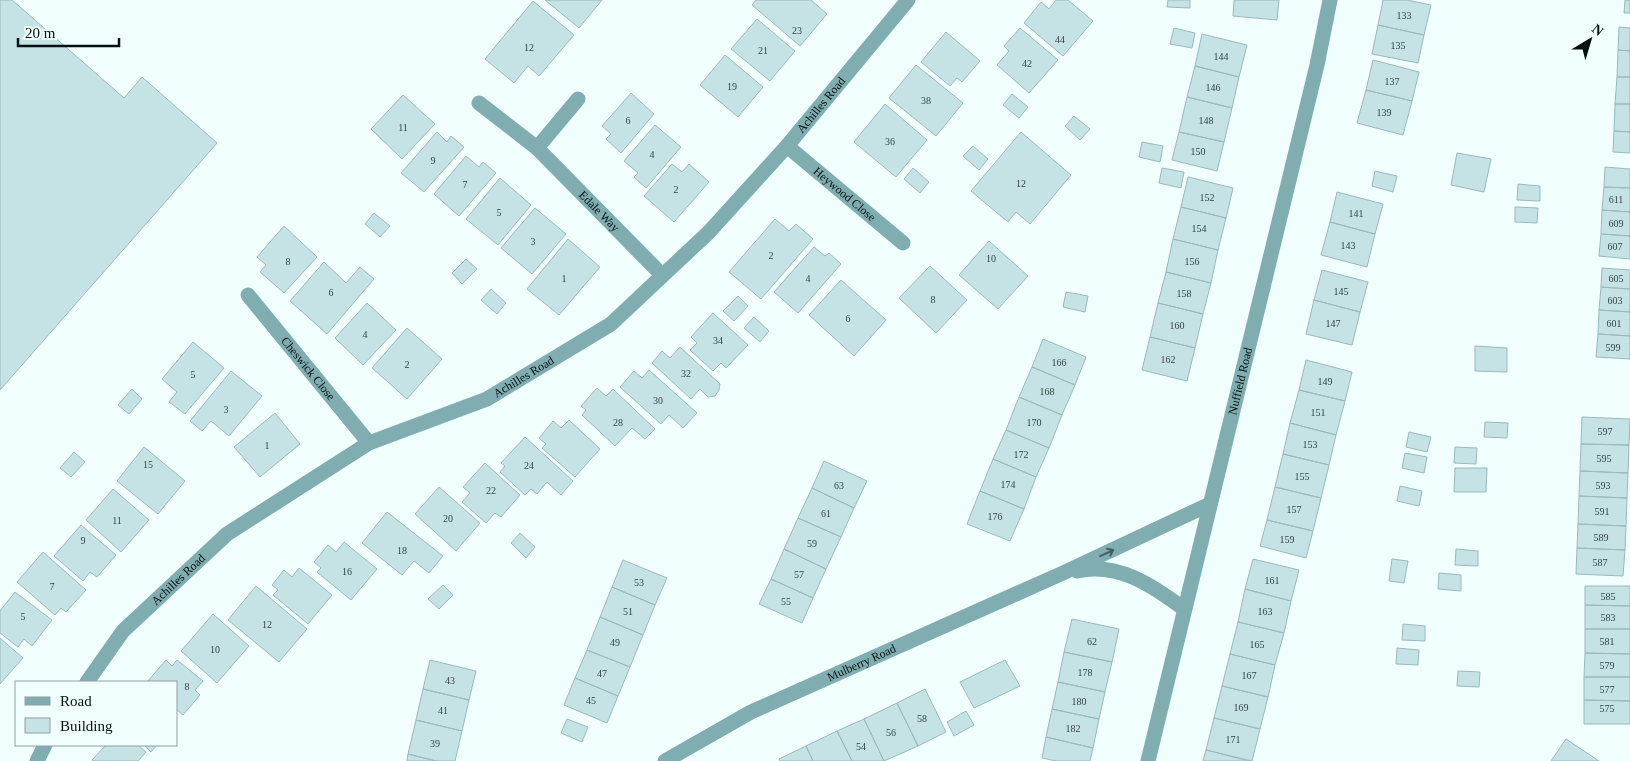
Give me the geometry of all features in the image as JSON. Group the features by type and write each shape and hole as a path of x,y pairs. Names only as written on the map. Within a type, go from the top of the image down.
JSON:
{"street":[{"name":"Achilles Road","path":"88,681 123,631 227,534 369,443 487,399 611,324 708,232 787,146 908,0"},
{"name":"Nuffield Road","path":"1148,761 1317,65 1330,0"},
{"path":"537,148 578,99"},
{"name":"Edale Way","path":"479,103 537,148 662,275"},
{"name":"Heywood Close","path":"787,146 903,243"},
{"name":"Cheswick Close","path":"248,295 369,443"},
{"name":"Mulberry Road","path":"664,761 751,712 1063,573 1210,504"},
{"name":"Mulberry Road","path":"1063,573 1086,569 1107,569 1127,574 1158,590 1184,608"},
{"path":"36,761 44,746"}],"building":[{"path":"0,0 12,0 124,98 142,77 217,143 0,390"},
{"path":"545,0 602,0 579,28"},
{"path":"756,0 811,0 827,14 800,46 752,5"},
{"path":"1056,0 1068,0 1093,21 1063,56 1024,23 1041,2 1049,9"},
{"path":"1168,0 1190,0 1190,8 1167,7"},
{"path":"1234,0 1279,0 1277,20 1233,16"},
{"path":"1383,0 1407,0 1431,5 1424,35 1378,25"},
{"path":"1625,0 1630,0 1630,13 1624,13"},
{"path":"533,1 574,35 539,76 528,66 514,83 485,59"},
{"path":"757,19 795,51 770,81 731,49"},
{"path":"1378,25 1424,35 1418,63 1372,54"},
{"path":"1619,27 1630,28 1630,51 1618,50"},
{"path":"1020,28 1058,60 1029,93 997,65 1009,51 1004,46"},
{"path":"1174,28 1195,33 1192,48 1170,44"},
{"path":"946,32 980,61 962,82 957,78 950,86 921,62"},
{"path":"1202,34 1247,45 1239,77 1195,66"},
{"path":"1618,50 1630,51 1630,77 1617,77"},
{"path":"725,55 763,87 738,117 700,85"},
{"path":"1373,60 1419,72 1412,101 1366,90"},
{"path":"916,65 963,103 936,136 889,98"},
{"path":"1195,66 1239,77 1232,108 1187,97"},
{"path":"1617,77 1630,77 1630,104 1615,104"},
{"path":"1366,90 1412,101 1403,135 1357,123"},
{"path":"631,93 654,114 621,153 606,139 611,134 602,126"},
{"path":"1012,94 1028,107 1019,118 1003,105"},
{"path":"403,95 435,124 402,159 371,129"},
{"path":"1187,97 1232,108 1224,142 1179,132"},
{"path":"885,104 927,140 896,177 854,142"},
{"path":"1615,104 1630,104 1630,132 1614,131"},
{"path":"1074,116 1090,129 1080,140 1065,126"},
{"path":"655,125 681,147 646,188 634,177 638,173 624,161"},
{"path":"1614,131 1630,132 1630,153 1613,152"},
{"path":"437,132 447,142 451,136 464,147 424,192 401,173"},
{"path":"1021,132 1071,175 1030,224 1016,212 1008,222 971,191"},
{"path":"1179,132 1224,142 1217,171 1172,160"},
{"path":"1142,142 1163,146 1160,162 1139,157"},
{"path":"973,146 988,159 979,170 963,156"},
{"path":"1457,153 1491,159 1484,192 1451,185"},
{"path":"466,156 479,167 483,162 496,173 459,216 434,194"},
{"path":"672,164 682,172 689,164 709,182 674,222 644,196"},
{"path":"1605,167 1630,169 1630,188 1604,187"},
{"path":"913,168 929,182 920,193 904,179"},
{"path":"1162,168 1184,172 1181,188 1159,183"},
{"path":"1375,171 1397,176 1393,192 1372,186"},
{"path":"1188,177 1233,188 1226,218 1181,207"},
{"path":"500,178 531,205 498,245 466,219"},
{"path":"1518,184 1540,186 1540,201 1517,200"},
{"path":"1604,187 1630,188 1630,212 1602,210"},
{"path":"1337,192 1383,204 1375,234 1330,222"},
{"path":"1181,207 1226,218 1218,250 1173,239"},
{"path":"1515,207 1538,208 1537,223 1515,222"},
{"path":"535,208 566,234 532,274 501,248"},
{"path":"1602,210 1630,212 1630,236 1601,234"},
{"path":"374,213 390,226 380,237 365,224"},
{"path":"775,219 789,231 796,224 813,239 761,299 729,272"},
{"path":"1330,222 1375,234 1367,267 1321,255"},
{"path":"284,226 317,257 284,293 260,272 266,265 257,257"},
{"path":"1601,234 1630,236 1630,259 1599,256"},
{"path":"568,239 600,267 559,315 527,289"},
{"path":"1173,239 1218,250 1211,283 1166,272"},
{"path":"989,241 1028,276 998,309 959,275"},
{"path":"814,247 825,256 829,253 841,264 798,313 774,292"},
{"path":"466,259 477,269 462,284 452,273"},
{"path":"324,262 346,283 360,267 374,279 327,334 290,301"},
{"path":"930,266 967,300 936,333 899,298"},
{"path":"1602,268 1630,270 1630,289 1601,287"},
{"path":"1322,270 1368,282 1360,312 1314,300"},
{"path":"1166,272 1211,283 1203,314 1158,303"},
{"path":"841,280 886,320 854,356 809,315"},
{"path":"1601,287 1630,289 1630,312 1599,310"},
{"path":"491,289 506,303 497,314 481,300"},
{"path":"1066,292 1088,296 1085,312 1063,307"},
{"path":"738,296 748,306 734,321 723,311"},
{"path":"1314,300 1360,312 1352,345 1306,334"},
{"path":"367,303 396,330 363,365 335,338"},
{"path":"1158,303 1203,314 1195,348 1150,337"},
{"path":"1599,310 1630,312 1630,336 1598,334"},
{"path":"713,313 748,345 726,368 721,363 713,371 690,350 697,343 691,337"},
{"path":"754,317 769,331 760,342 744,328"},
{"path":"407,328 442,359 407,399 372,368"},
{"path":"1598,334 1630,336 1630,359 1596,357"},
{"path":"1150,337 1195,348 1187,381 1142,370"},
{"path":"1043,339 1086,357 1075,385 1032,367"},
{"path":"193,342 224,368 185,414 169,402 177,392 162,379"},
{"path":"1475,346 1507,348 1507,372 1475,371"},
{"path":"680,347 720,384 715,396 708,397 700,389 691,399 652,363 662,351 670,358"},
{"path":"1306,360 1352,372 1345,401 1299,390"},
{"path":"1032,367 1075,385 1062,415 1019,397"},
{"path":"649,370 697,413 683,428 669,415 661,424 620,387 634,371 642,378"},
{"path":"231,371 262,396 229,436 211,421 202,431 190,421"},
{"path":"597,388 606,396 613,389 655,429 645,439 632,428 615,446 582,415 586,410 581,406"},
{"path":"132,389 142,399 129,414 118,405"},
{"path":"1299,390 1345,401 1336,435 1290,423"},
{"path":"1019,397 1062,415 1049,448 1006,430"},
{"path":"275,413 300,444 260,477 234,447"},
{"path":"1582,417 1630,419 1629,445 1581,444"},
{"path":"569,420 600,449 575,477 542,448 546,444 539,438 553,421 561,428"},
{"path":"1485,422 1508,423 1507,438 1484,437"},
{"path":"1290,423 1336,435 1329,465 1283,454"},
{"path":"1006,430 1049,448 1036,477 993,459"},
{"path":"1409,432 1431,437 1427,452 1406,447"},
{"path":"525,437 573,481 561,495 547,482 537,494 531,489 525,495 500,472 505,466 501,463"},
{"path":"1581,444 1629,445 1628,473 1580,471"},
{"path":"144,447 185,481 158,514 117,481"},
{"path":"1455,447 1477,448 1476,464 1454,463"},
{"path":"74,452 85,462 71,477 60,468"},
{"path":"1405,453 1427,457 1424,473 1402,468"},
{"path":"1283,454 1329,465 1321,498 1275,487"},
{"path":"993,459 1036,477 1024,509 980,491"},
{"path":"824,461 867,481 854,508 812,488"},
{"path":"485,463 520,495 501,517 495,513 486,523 462,502 470,493 463,487"},
{"path":"1455,468 1487,468 1486,492 1454,492"},
{"path":"1580,471 1628,473 1627,498 1579,496"},
{"path":"1400,486 1422,491 1419,506 1397,501"},
{"path":"439,487 480,523 456,551 415,514"},
{"path":"1275,487 1321,498 1313,531 1267,520"},
{"path":"812,488 854,508 841,537 798,518"},
{"path":"113,489 149,520 121,552 86,520"},
{"path":"980,491 1024,509 1010,541 967,524"},
{"path":"1579,496 1627,498 1626,526 1578,524"},
{"path":"387,512 443,556 429,573 414,561 402,575 362,543"},
{"path":"798,518 841,537 826,569 784,549"},
{"path":"1267,520 1313,531 1306,558 1260,546"},
{"path":"1578,524 1626,526 1625,550 1577,548"},
{"path":"81,525 116,555 97,577 90,572 83,581 54,556"},
{"path":"520,533 535,547 526,558 511,543"},
{"path":"344,542 377,569 351,600 317,572 321,568 314,562 328,545 336,552"},
{"path":"1577,548 1625,550 1623,576 1576,574"},
{"path":"784,549 826,569 813,598 771,579"},
{"path":"1456,549 1478,551 1478,566 1455,565"},
{"path":"43,552 86,590 66,612 61,608 55,615 17,582"},
{"path":"1253,559 1299,570 1291,601 1245,589"},
{"path":"1392,559 1408,561 1404,583 1389,581"},
{"path":"623,560 667,578 655,605 612,587"},
{"path":"299,568 332,595 308,624 273,595 278,590 272,585 284,570 292,577"},
{"path":"1439,573 1461,575 1461,591 1438,589"},
{"path":"771,579 813,598 802,623 759,604"},
{"path":"443,585 453,595 439,609 428,599"},
{"path":"256,586 307,629 279,662 228,620"},
{"path":"1585,586 1630,586 1630,606 1585,605"},
{"path":"612,587 655,605 643,635 600,617"},
{"path":"1245,589 1291,601 1284,633 1238,622"},
{"path":"15,592 52,620 32,646 24,639 18,647 0,633 0,611"},
{"path":"1585,605 1630,606 1630,629 1585,629"},
{"path":"213,614 249,646 217,683 181,651"},
{"path":"600,617 643,635 630,667 587,650"},
{"path":"1072,619 1119,629 1112,662 1064,652"},
{"path":"1238,622 1284,633 1275,665 1230,654"},
{"path":"1403,624 1425,626 1425,641 1402,640"},
{"path":"1585,629 1630,629 1630,654 1585,653"},
{"path":"0,638 23,658 0,684"},
{"path":"1397,648 1419,650 1418,665 1396,664"},
{"path":"587,650 630,667 618,696 575,678"},
{"path":"1064,652 1112,662 1105,692 1058,682"},
{"path":"1585,653 1630,654 1630,677 1584,677"},
{"path":"1230,654 1275,665 1268,697 1222,686"},
{"path":"166,660 172,666 177,660 203,681 195,690 200,695 183,715 178,711 178,681 148,681"},
{"path":"430,660 476,671 469,700 423,689"},
{"path":"1005,660 1020,686 974,708 960,682"},
{"path":"1458,671 1480,672 1479,687 1457,686"},
{"path":"1584,677 1630,677 1630,701 1584,700"},
{"path":"575,678 618,696 607,723 564,705"},
{"path":"1058,682 1105,692 1099,719 1052,709"},
{"path":"1222,686 1268,697 1260,729 1214,718"},
{"path":"423,689 469,700 462,731 416,720"},
{"path":"925,689 946,732 918,746 897,703"},
{"path":"1584,700 1630,701 1630,724 1584,724"},
{"path":"897,703 918,746 884,761 864,719"},
{"path":"1052,709 1099,719 1093,748 1046,737"},
{"path":"966,711 974,725 954,736 947,722"},
{"path":"1214,718 1260,729 1252,761 1206,750"},
{"path":"567,719 588,727 582,742 561,733"},
{"path":"864,719 884,761 852,761 837,731"},
{"path":"416,720 462,731 455,761 436,761 408,754"},
{"path":"837,731 852,761 813,761 806,746"},
{"path":"1046,737 1093,748 1090,761 1056,761 1042,758"},
{"path":"1566,739 1599,761 1551,761"},
{"path":"105,746 139,746 146,752 138,761 92,760"},
{"path":"145,746 156,746 151,752"},
{"path":"806,746 813,761 780,761 779,759"},
{"path":"1206,750 1249,761 1203,761"},
{"path":"408,754 436,761 407,761"}]}
